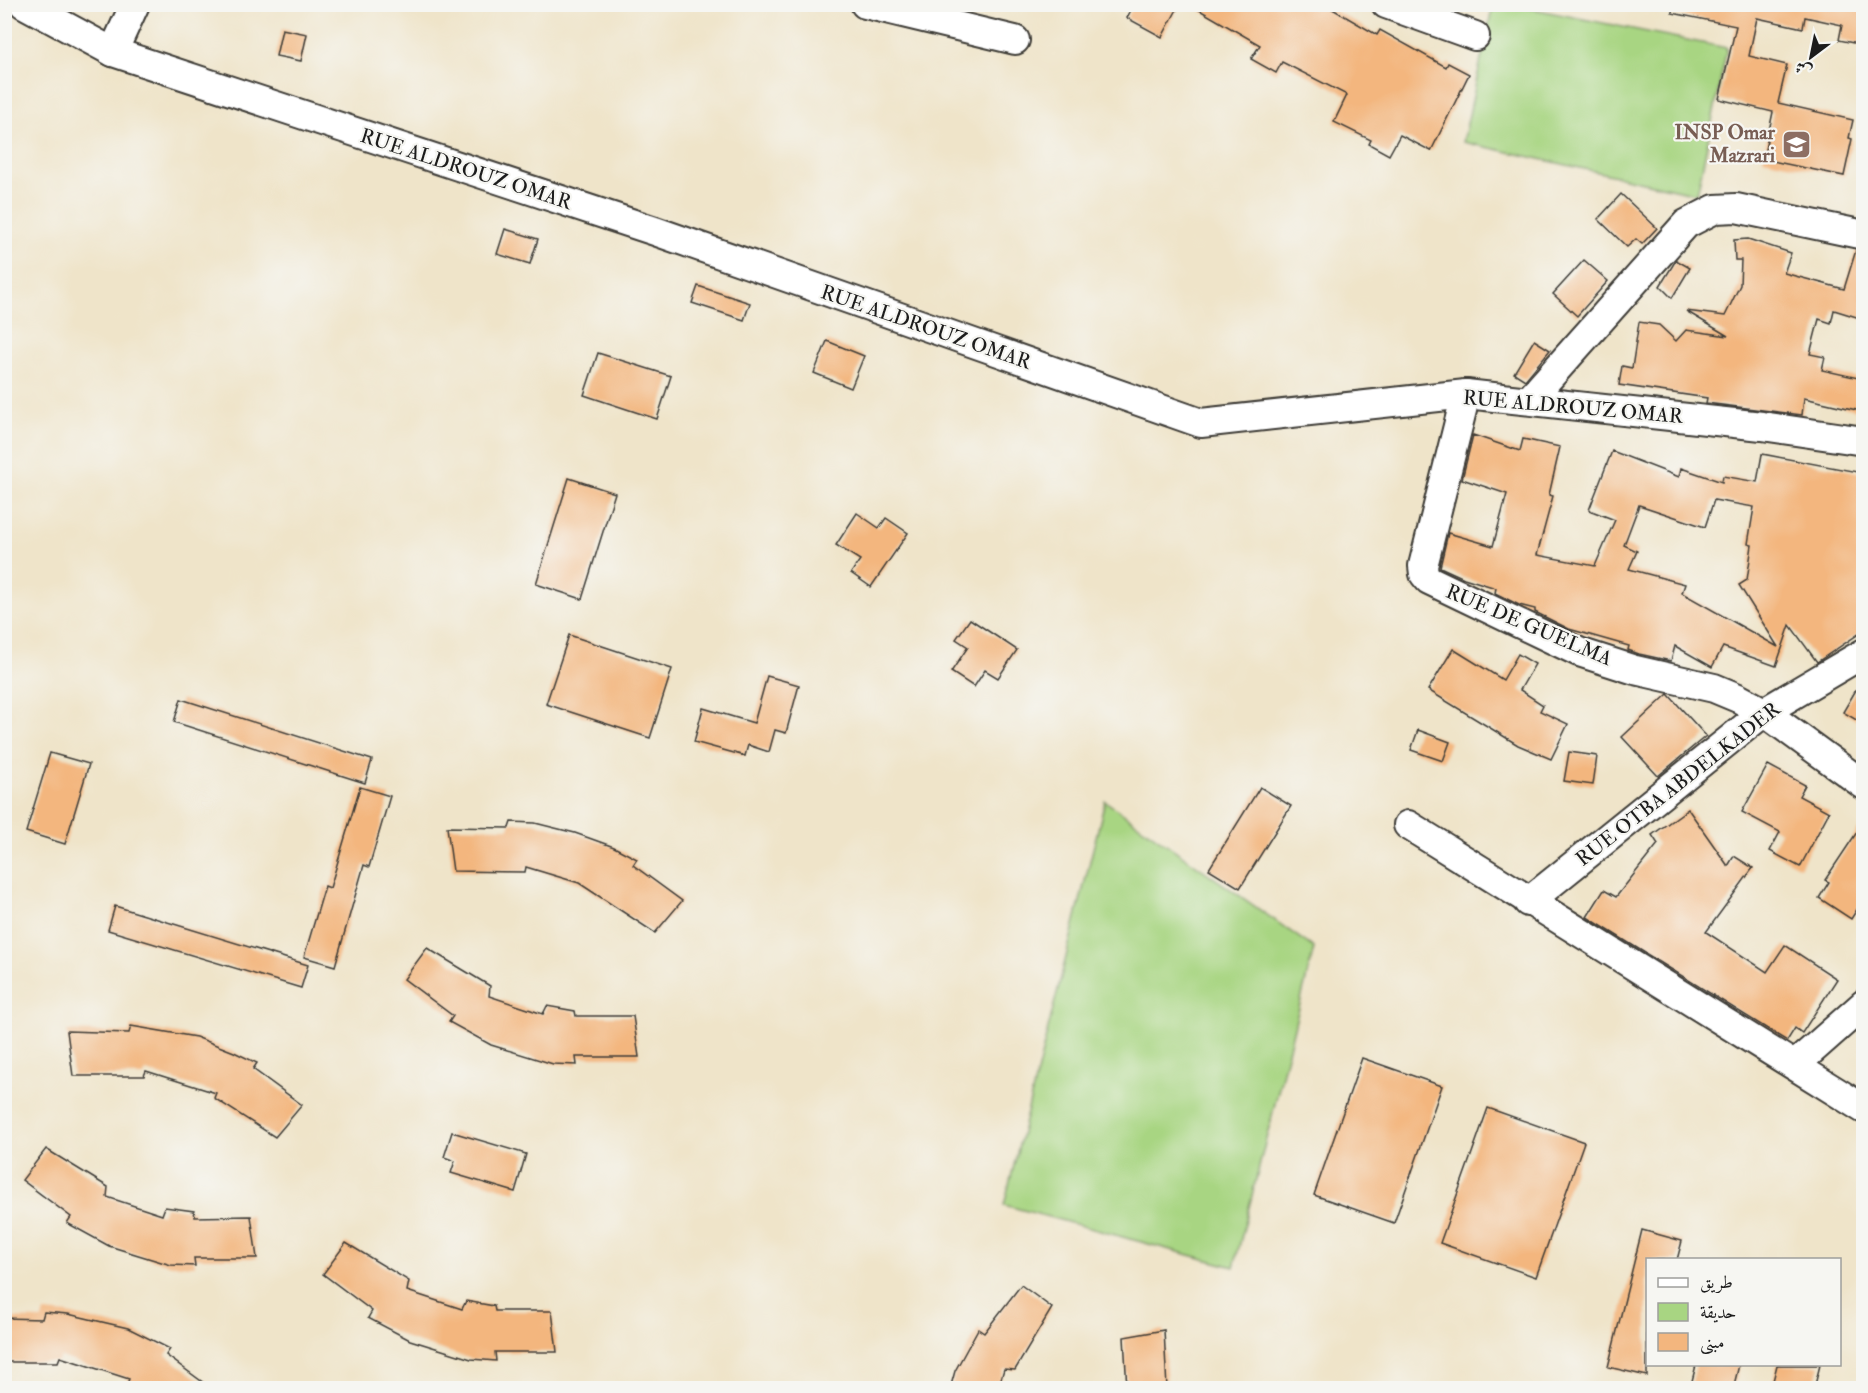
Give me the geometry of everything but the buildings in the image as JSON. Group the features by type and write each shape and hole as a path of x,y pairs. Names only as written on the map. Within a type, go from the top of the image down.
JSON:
{"street":[{"name":"RUE ALDROUZ OMAR","path":"24,4 112,52 654,231 1201,423 1466,394 1530,399 1762,426 1863,441"},
{"path":"112,52 135,4"},
{"path":"865,4 1015,40"},
{"path":"1386,4 1475,36"},
{"path":"1530,399 1686,224 1715,209 1737,208 1863,235"},
{"name":"RUE DE GUELMA","path":"1466,394 1423,566 1424,574 1429,580 1580,652 1635,670 1714,688 1764,712 1863,784"},
{"name":"RUE OTBA ABDELKADER","path":"1528,902 1764,712 1863,653"},
{"path":"1408,825 1863,1109"},
{"path":"1795,1065 1863,1004"}],"green space":[{"path":"1493,5 1514,5 1727,48 1697,194 1463,142"},
{"path":"1105,801 1314,948 1234,1267 1004,1205"}],"place":[{"name":"INSP Omar Mazrari","path":"1796,144"}]}
